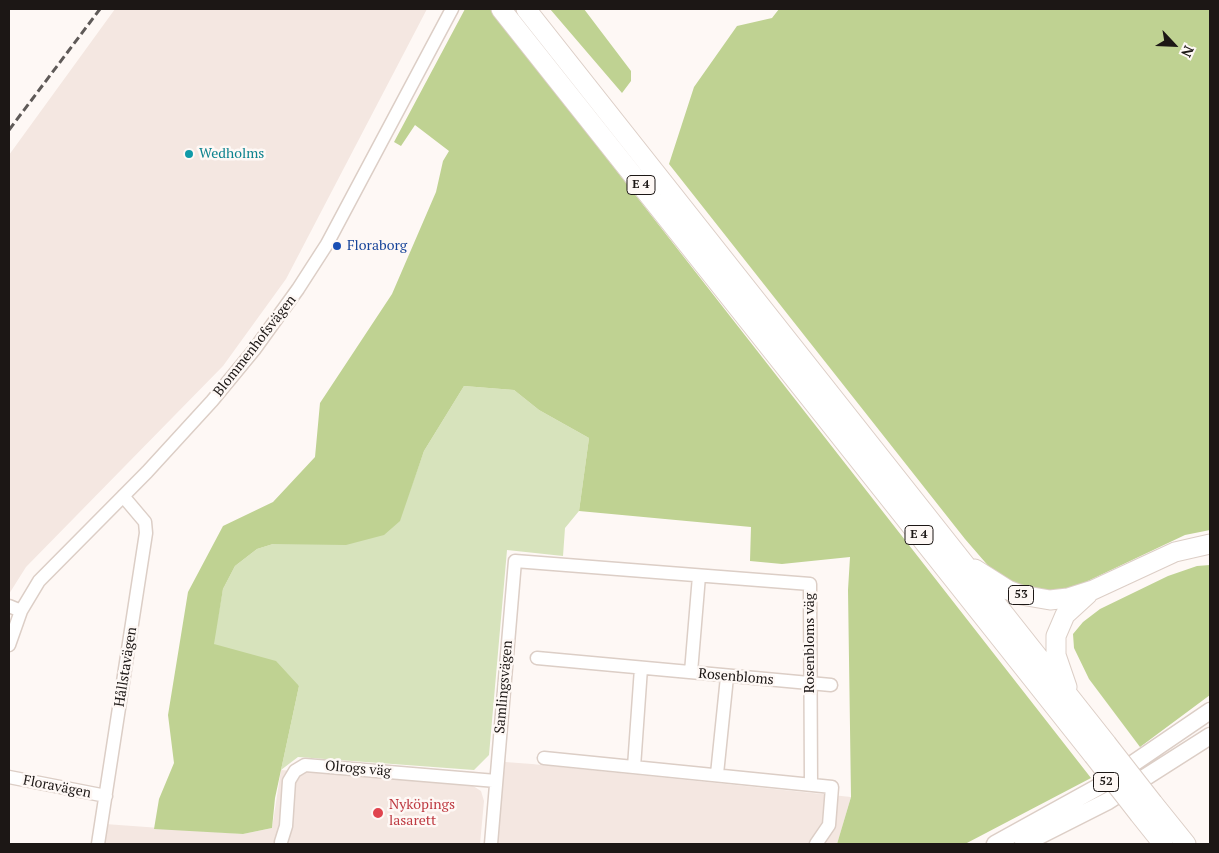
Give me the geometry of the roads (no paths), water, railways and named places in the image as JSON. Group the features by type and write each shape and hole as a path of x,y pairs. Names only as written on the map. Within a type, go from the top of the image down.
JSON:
{"highway":[{"name":"E 4","path":"501,9 1146,808 1186,844"},
{"name":"E 4","path":"526,9 1073,702 1100,750"},
{"name":"53","path":"958,557 996,584 1021,595 1050,600 1068,598 1093,590 1175,552 1210,544"},
{"path":"1073,702 1056,655 1056,636 1065,615 1093,590"},
{"name":"E 4","path":"1146,808 1160,841"}],"main road":[{"name":"52","path":"996,844 1100,786 1210,712"},
{"name":"52","path":"1023,844 1108,800 1210,736"}],"street":[{"name":"Blommenhofsvägen","path":"9,645 21,611 30,595 51,567 123,496 212,401 254,350 298,289 332,236 452,9"},
{"name":"Hållstavägen","path":"98,844 146,533 144,522 123,496"},
{"name":"Samlingsvägen","path":"491,844 515,561 545,564"},
{"name":"Rosenbloms väg","path":"545,564 810,584 811,784"},
{"path":"691,672 699,576"},
{"path":"9,606 21,611"},
{"name":"Rosenbloms","path":"537,658 727,677 832,685"},
{"path":"634,767 641,668"},
{"path":"717,774 727,677"},
{"path":"544,758 832,787 829,825 816,844"},
{"name":"Olrogs väg","path":"281,842 286,826 290,781 295,771 306,765 496,781"},
{"name":"Floravägen","path":"9,777 106,796"}],"railway":[{"path":"9,130 100,9"}],"place":[{"name":"Wedholms","path":"189,154"},
{"name":"Floraborg","path":"337,246"},
{"name":"Nyköpings lasarett","path":"378,813"}]}
